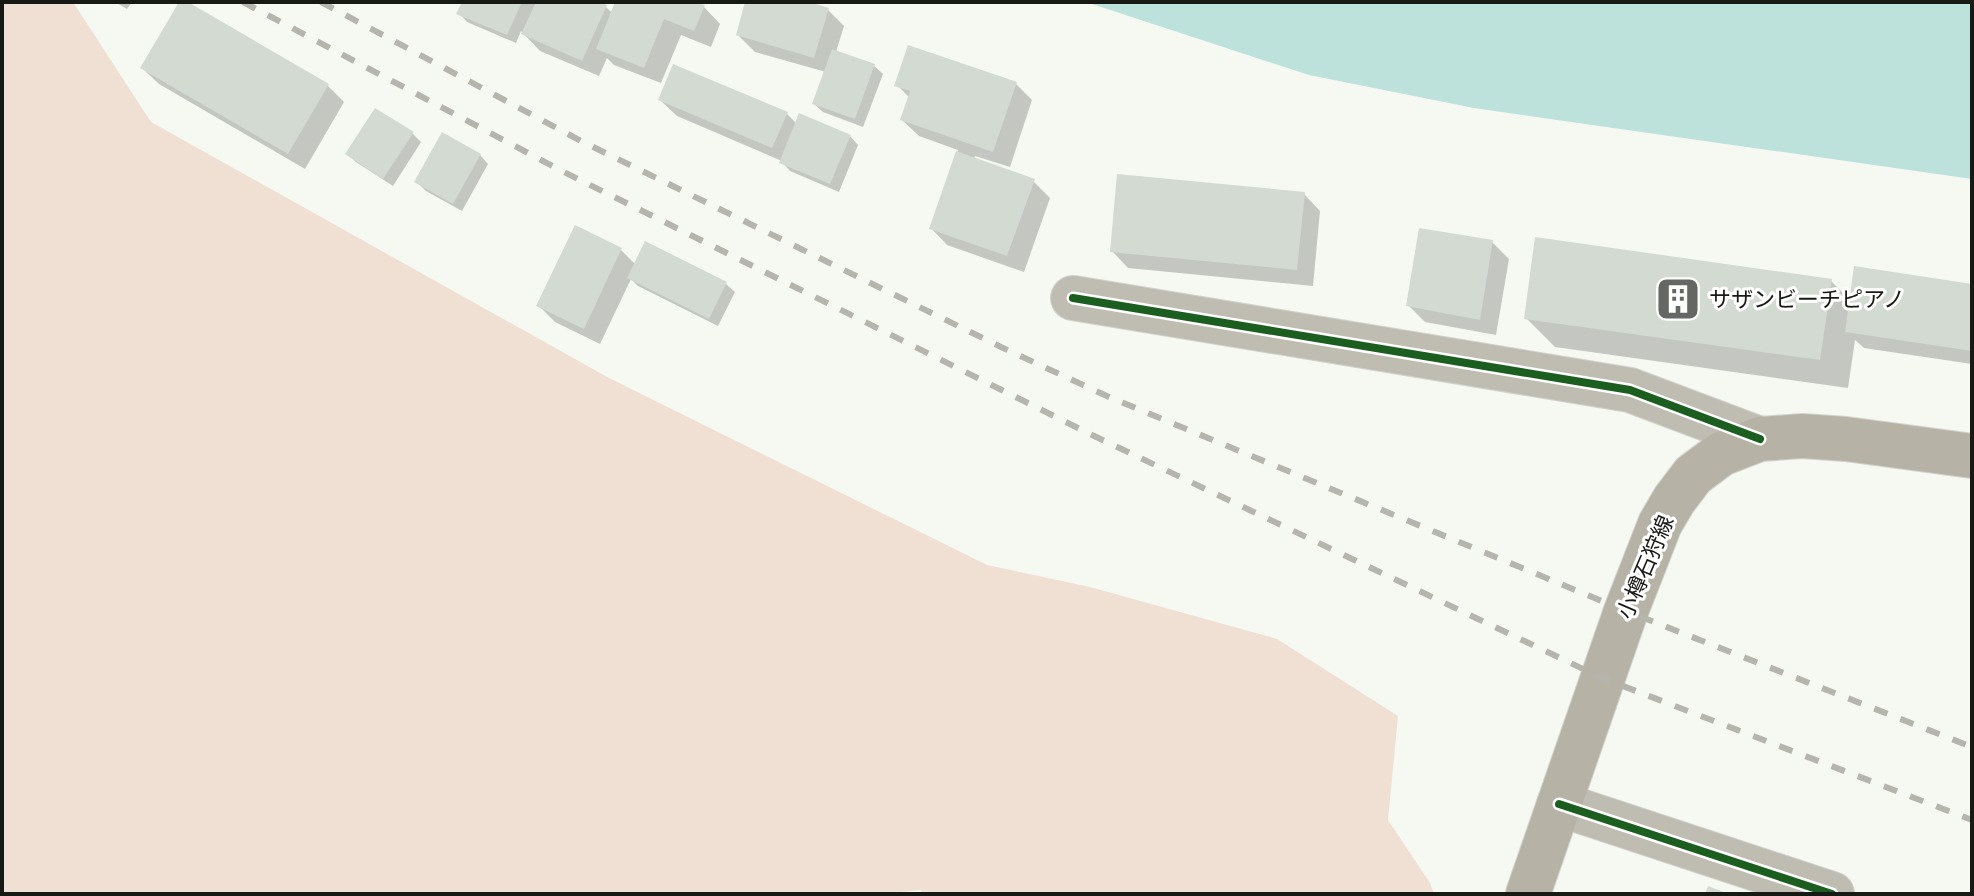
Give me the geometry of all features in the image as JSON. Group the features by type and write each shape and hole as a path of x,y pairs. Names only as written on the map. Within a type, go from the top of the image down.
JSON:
{"main road":[{"name":"小樽石狩線","path":"1528,894 1614,643 1660,524 1693,475 1721,454 1760,439 1802,436 1972,456"}],"street":[{"path":"1073,298 1630,390 1760,439"},
{"path":"1559,804 1832,894"}],"shaded area":[{"path":"2,2 73,2 151,122 609,378 987,565 1090,587 1277,639 1398,716 1388,820 1430,883 1434,894 923,894 921,890 880,894 2,894"}],"water":[{"path":"1086,2 1972,2 1972,179 1474,108 1309,75"}],"building":[{"path":"179,2 188,2 329,84 288,154 140,68"},
{"path":"462,2 522,2 507,35 456,14"},
{"path":"536,2 600,2 607,5 582,61 521,34"},
{"path":"615,2 696,2 705,5 694,31 664,19 644,68 596,49"},
{"path":"745,2 809,2 829,8 814,58 736,35"},
{"path":"908,45 1017,82 993,152 900,120 910,91 894,86"},
{"path":"832,49 875,64 855,119 812,104"},
{"path":"673,64 788,112 772,148 658,100"},
{"path":"375,108 414,132 383,179 345,154"},
{"path":"799,113 851,135 830,184 779,163"},
{"path":"442,132 481,154 453,204 414,182"},
{"path":"956,151 1035,179 1007,256 929,229"},
{"path":"1117,174 1305,192 1297,270 1110,252"},
{"path":"575,225 622,248 584,329 536,306"},
{"path":"1419,228 1493,240 1480,320 1406,306"},
{"name":"サザンビーチピアノ","path":"1535,237 1832,279 1820,360 1524,319"},
{"path":"645,241 727,282 709,319 627,278"},
{"path":"1854,266 1972,284 1972,351 1845,332"},
{"path":"1708,886 1729,894 1705,894"}],"railway":[{"path":"243,2 562,171 1090,434 1602,678 1972,820"},
{"path":"321,2 581,141 1109,397 1626,611 1972,747"}],"cycle path":[{"path":"1073,298 1630,390 1760,439"},
{"path":"1559,804 1832,894"}],"place":[{"name":"サザンビーチピアノ","path":"1678,299"}]}
